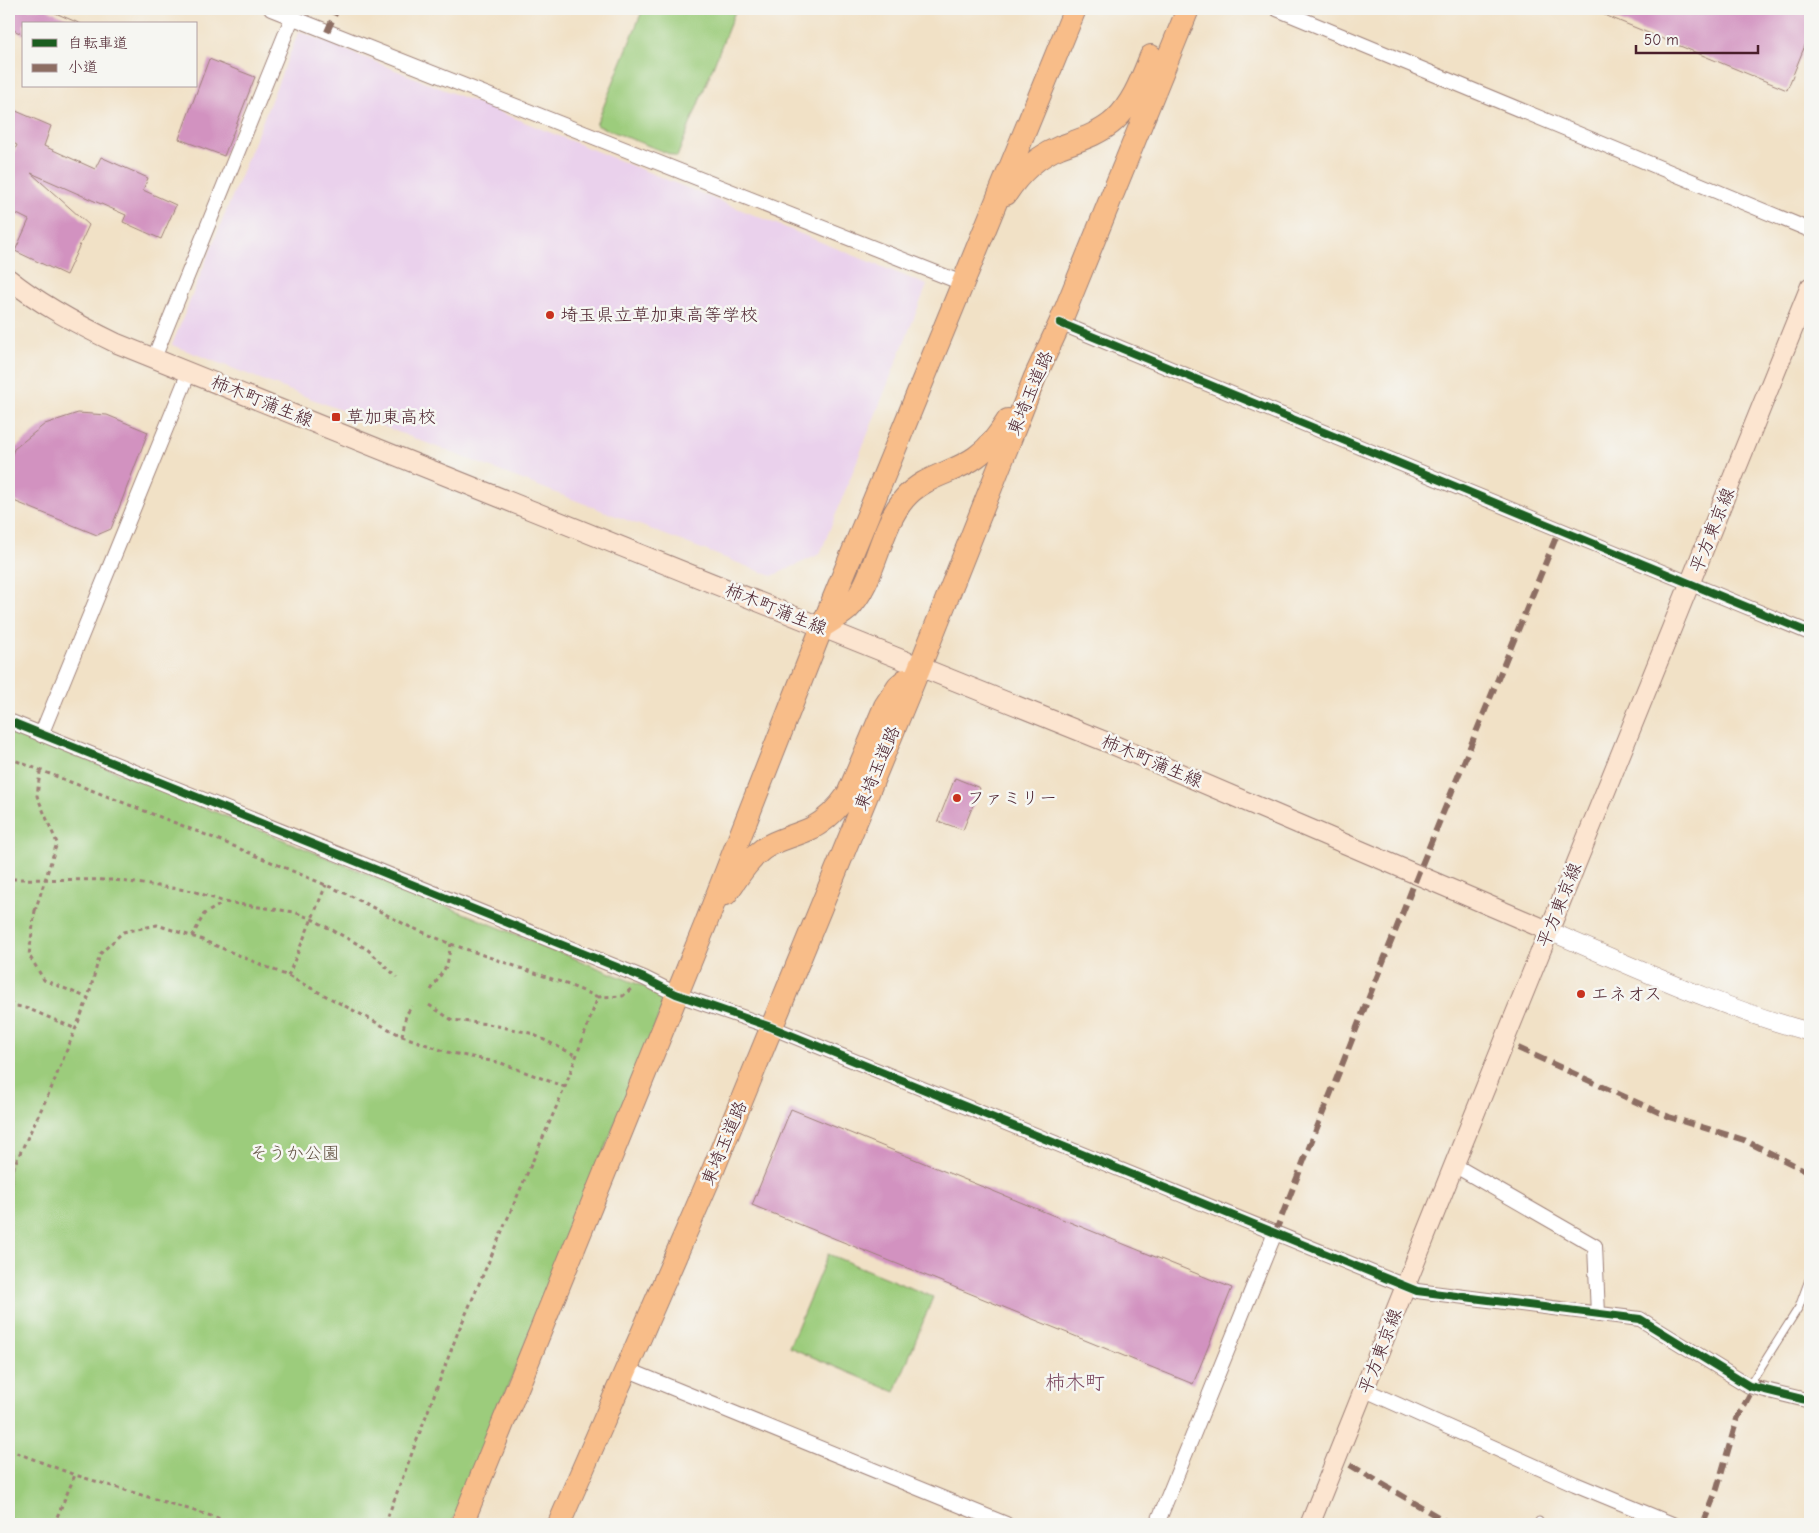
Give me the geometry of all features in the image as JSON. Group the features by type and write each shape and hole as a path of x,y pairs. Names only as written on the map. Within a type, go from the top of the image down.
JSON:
{"highway":[{"path":"462,1524 706,924 822,627 1075,9"},
{"path":"990,218 1008,191 1040,157 1098,131 1115,120 1130,100 1141,80 1166,19 1174,9"},
{"name":"東埼玉道路","path":"559,1524 709,1179 920,666 1035,377 1060,323 1188,9"},
{"path":"822,627 847,610 861,592 894,514 905,498 918,486 936,475 975,458 989,447 1035,377"},
{"path":"706,924 750,861 763,849 777,841 813,827 840,806 848,794 885,706 898,686 920,666"}],"main road":[{"name":"柿木町蒲生線","path":"9,279 21,289 86,328 154,358 1109,743 1549,931"},
{"name":"平方東京線","path":"1310,1524 1810,287"}],"street":[{"path":"271,9 962,283"},
{"path":"1277,9 1810,230"},
{"path":"154,358 292,18"},
{"path":"1060,323 1810,633"},
{"path":"41,735 190,372"},
{"path":"9,721 644,978 676,994 771,1027 1417,1291 1640,1319 1749,1386 1810,1401"},
{"path":"1549,931 1677,985 1766,1019 1810,1032"},
{"path":"1454,1165 1595,1246 1598,1314"},
{"path":"1157,1524 1275,1233"},
{"path":"626,1369 1006,1524"},
{"path":"1364,1390 1575,1484 1672,1524"}],"lane":[{"path":"1749,1386 1799,1307 1810,1276"}],"path":[{"path":"9,758 40,772 219,840 326,885 408,926 451,944 561,982 598,997 623,996 644,978"},
{"path":"40,772 37,796 57,843 35,911 30,955 44,980 88,998"},
{"path":"11,878 114,880 193,891 224,902 294,912 312,919 367,949 396,976"},
{"path":"288,976 326,885"},
{"path":"192,937 204,914 224,902"},
{"path":"9,1176 51,1089 76,1029 88,998 100,954 123,932 157,925 192,937 288,976 402,1036 447,1052 501,1063 565,1087"},
{"path":"431,990 447,965 451,944"},
{"path":"385,1524 458,1332 565,1087 598,997"},
{"path":"9,1004 29,1009 76,1029"},
{"path":"429,1005 452,1020 488,1024 530,1033 577,1056"},
{"path":"402,1036 406,1015 412,1006"},
{"path":"9,1450 75,1475 238,1524"},
{"path":"54,1524 75,1475"}],"shaded area":[{"name":"埼玉県立草加東高等学校","path":"299,31 927,285 820,554 772,576 172,345"}],"green space":[{"path":"643,9 736,9 677,157 596,125"},
{"name":"そうか公園","path":"9,728 667,996 452,1524 9,1524"},
{"path":"828,1254 933,1297 895,1392 789,1347"}],"building":[{"path":"9,9 46,9 76,22 22,22 22,34 9,28"},
{"path":"1590,9 1810,9 1810,33 1787,90"},
{"path":"209,59 255,77 224,156 179,139"},
{"path":"9,108 51,126 44,146 95,169 101,157 148,178 143,190 176,205 161,239 123,222 126,215 31,173 89,225 66,275 15,251 29,220 9,210 9,163 17,145 9,141"},
{"path":"78,413 107,415 148,432 111,529 97,535 9,499 9,463 14,449 45,424"},
{"path":"955,778 980,788 963,830 938,821"},
{"path":"791,1109 1232,1288 1193,1384 752,1205"}],"marked path":[{"path":"327,32 337,9"},
{"path":"1275,1233 1418,874 1559,530"},
{"path":"1518,1048 1669,1117 1744,1140 1810,1173"},
{"path":"1703,1524 1717,1489 1737,1419 1750,1394 1764,1380"},
{"path":"1350,1465 1450,1524"}],"cycle path":[{"path":"1060,323 1810,633"},
{"path":"9,721 644,978 676,994 771,1027 1417,1291 1640,1319 1749,1386 1810,1401"}],"place":[{"name":"埼玉県立草加東高等学校","path":"550,315"},
{"name":"草加東高校","path":"336,417"},
{"name":"ファミリー","path":"957,798"},
{"name":"エネオス","path":"1581,994"}],"district":[{"name":"柿木町","path":"1075,1382"}]}
